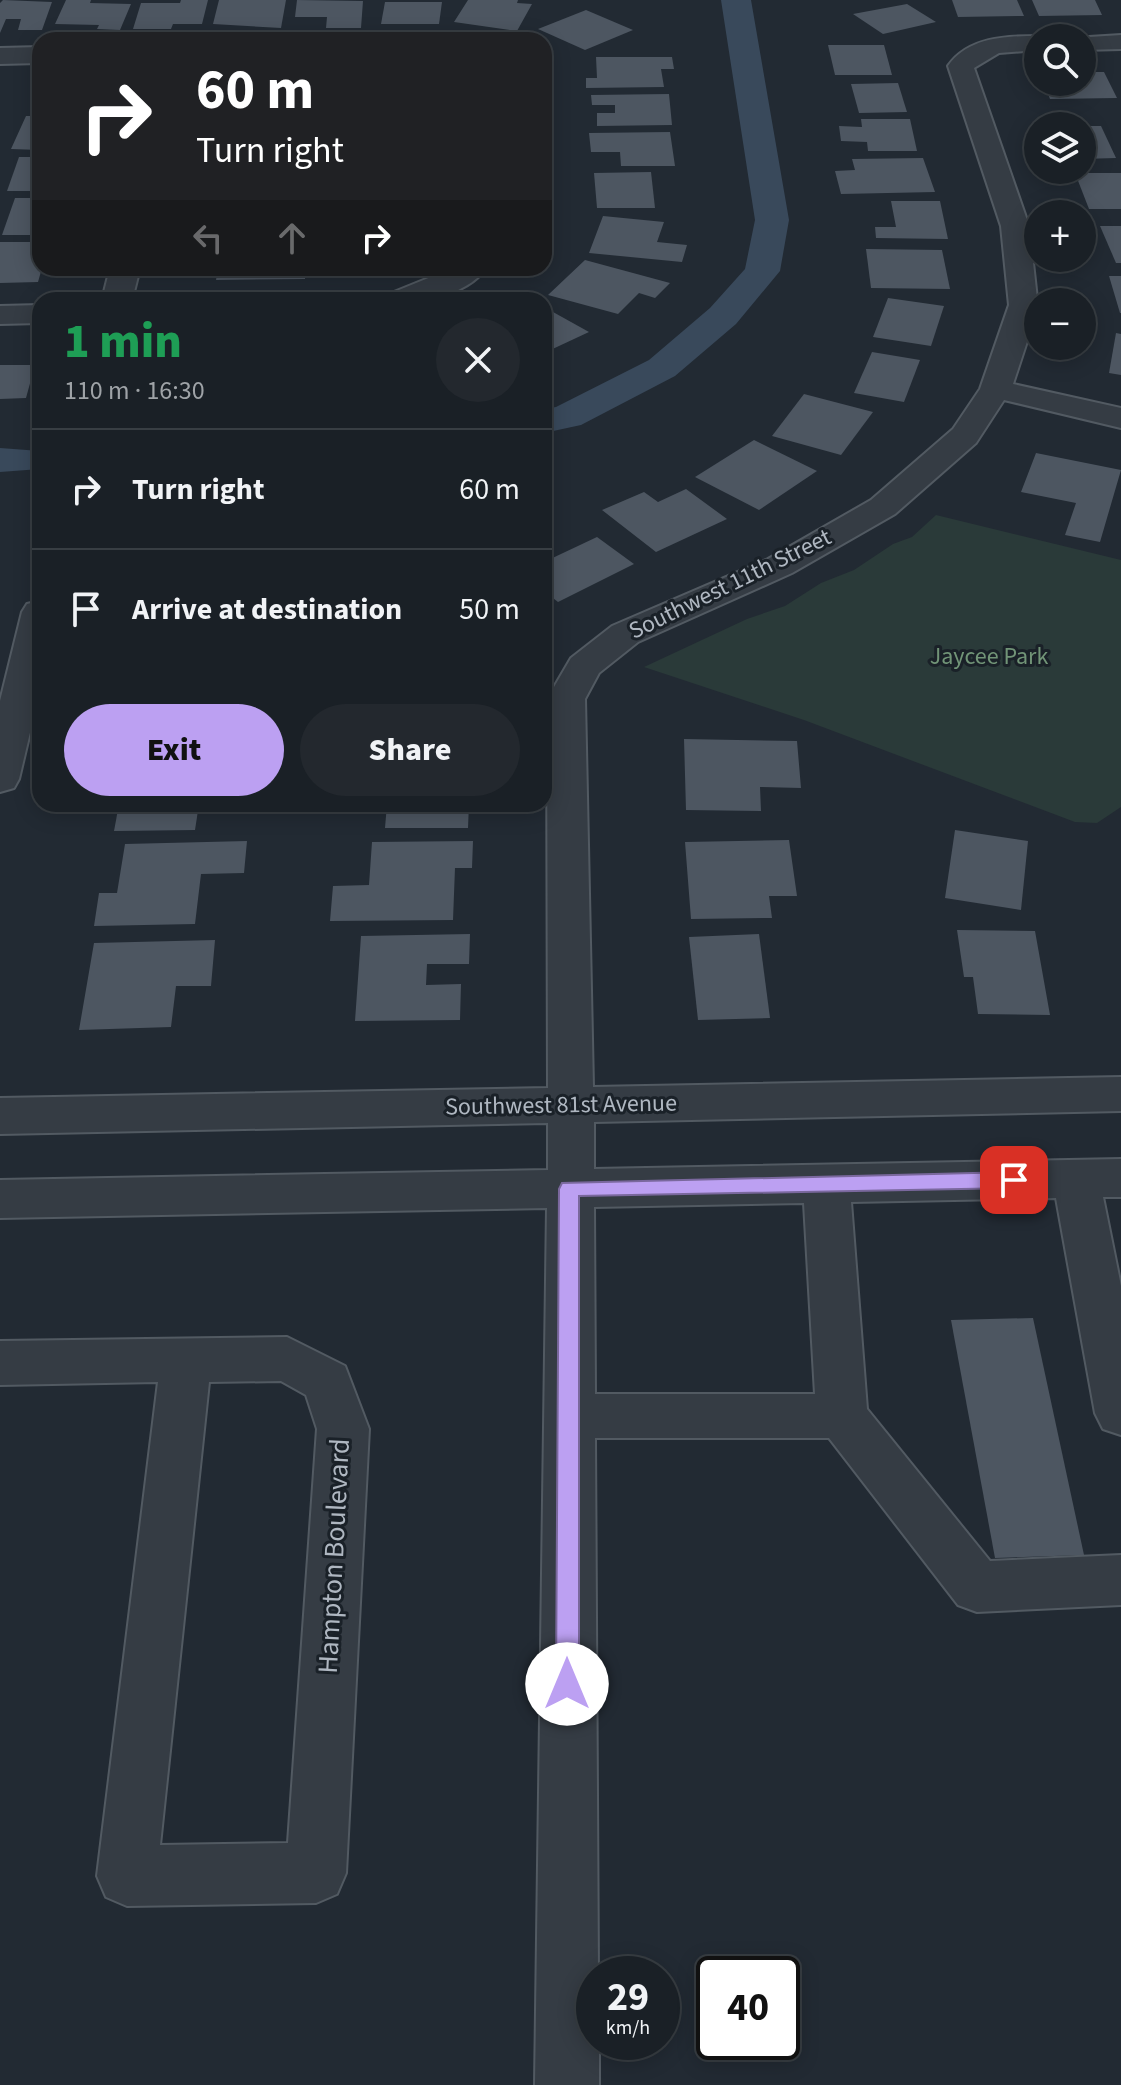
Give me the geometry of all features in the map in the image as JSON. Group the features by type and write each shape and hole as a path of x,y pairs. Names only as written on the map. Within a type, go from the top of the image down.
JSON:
{"street":[{"path":"1096,43 1121,42"},
{"name":"Southwest 11th Street","path":"567,2085 571,1105 566,699 584,666 625,634 780,566 883,507 965,436 996,389 1024,305 1015,226 961,66 977,50 1024,44"},
{"path":"0,56 32,55"},
{"path":"421,292 461,276"},
{"path":"0,315 32,314"},
{"path":"996,389 1121,418"},
{"path":"0,779 24,633"},
{"name":"Southwest 81st Avenue","path":"0,1116 1121,1094"},
{"path":"0,1199 1099,1178 1121,1413"},
{"path":"826,1183 842,1416 977,1587 1121,1580"},
{"name":"Hampton Boulevard","path":"0,1363 287,1359 327,1381 343,1429 316,1873 127,1876 186,1361"},
{"path":"568,1416 842,1416"}],"green space":[{"name":"Jaycee Park","path":"936,515 1121,560 1121,807 1097,823 1075,822 804,720 644,667 747,619 785,606 821,583 854,570 893,544 912,537"}],"building":[{"path":"3,0 52,2 42,30 18,30 21,19 6,19 0,33 0,3"},
{"path":"66,0 131,4 120,30 97,29 99,25 55,24"},
{"path":"181,0 208,0 202,24 173,24 171,29 133,29 141,3 180,3"},
{"path":"219,0 286,0 281,28 213,24"},
{"path":"297,0 363,1 361,28 326,28 327,17 295,17"},
{"path":"468,0 518,0 517,3 532,4 517,31 454,22"},
{"path":"952,0 1017,0 1024,16 958,17"},
{"path":"1032,0 1095,0 1102,15 1039,16"},
{"path":"385,2 442,2 439,24 381,24"},
{"path":"907,4 936,22 883,34 853,14"},
{"path":"586,10 633,30 585,50 552,35 552,32 538,29"},
{"path":"828,45 884,45 892,75 835,75"},
{"path":"596,57 672,57 674,69 661,69 664,87 586,88 586,78 597,78"},
{"path":"1096,72 1104,72 1117,98 1050,99 1049,96 1096,96"},
{"path":"898,83 907,112 859,113 851,84"},
{"path":"669,94 672,125 597,126 597,113 615,113 615,105 592,105 591,95"},
{"path":"26,116 32,116 32,150 11,149"},
{"path":"861,119 910,119 917,151 868,151 867,142 841,141 839,126 862,127"},
{"path":"1096,126 1101,126 1116,158 1096,159"},
{"path":"670,132 675,166 621,166 620,152 591,152 589,133"},
{"path":"19,157 32,157 32,191 7,191"},
{"path":"923,158 935,192 841,194 835,171 855,170 852,159"},
{"path":"651,172 655,208 597,208 594,173"},
{"path":"1096,173 1121,173 1121,209 1096,209 1096,200 1086,200 1079,184 1096,184"},
{"path":"15,198 32,198 32,235 2,235"},
{"path":"891,201 940,201 948,239 876,238 875,227 896,227"},
{"path":"603,216 664,222 657,242 687,245 682,262 589,253"},
{"path":"1100,226 1121,226 1121,263 1116,263"},
{"path":"0,242 32,242 32,276 40,276 38,282 0,283"},
{"path":"866,249 942,250 950,289 871,288"},
{"path":"585,260 670,283 655,298 639,293 618,314 552,296 551,292"},
{"path":"217,276 305,276 305,279 216,280"},
{"path":"1109,276 1121,276 1121,313 1120,313"},
{"path":"888,298 944,306 931,346 873,337"},
{"path":"552,311 589,332 552,349"},
{"path":"1116,333 1121,334 1121,375 1109,373"},
{"path":"872,352 920,360 904,402 854,393"},
{"path":"0,365 32,365 26,398 0,399"},
{"path":"804,394 873,412 841,455 772,436"},
{"path":"754,440 817,471 759,510 695,477"},
{"path":"1036,453 1121,470 1100,542 1065,535 1076,503 1021,492"},
{"path":"686,489 727,519 656,552 602,510 644,492 658,502"},
{"path":"597,537 634,564 558,602 552,597 552,558"},
{"path":"684,739 797,741 801,788 760,787 761,811 686,810"},
{"path":"118,812 198,812 195,830 114,831"},
{"path":"386,812 469,812 468,828 385,828"},
{"path":"955,830 1028,841 1021,910 945,898"},
{"path":"789,840 797,896 769,896 772,918 691,919 685,842"},
{"path":"247,841 244,873 201,874 195,924 94,926 99,893 117,893 125,844"},
{"path":"473,841 472,868 455,868 453,920 330,921 333,886 369,885 372,842"},
{"path":"957,930 1035,931 1050,1015 978,1014 973,977 964,977"},
{"path":"470,934 469,964 427,964 426,985 461,984 460,1020 355,1021 361,936"},
{"path":"759,934 770,1018 698,1020 689,937"},
{"path":"215,940 211,986 176,986 171,1027 79,1030 94,943"},
{"path":"1033,1318 1084,1555 995,1558 951,1320"}],"waterway":[{"path":"552,420 567,417 662,368 723,316 762,271 772,220 736,0"},
{"path":"0,460 29,460"}],"route":[{"path":"567,1684 569,1189 1014,1180"}]}
